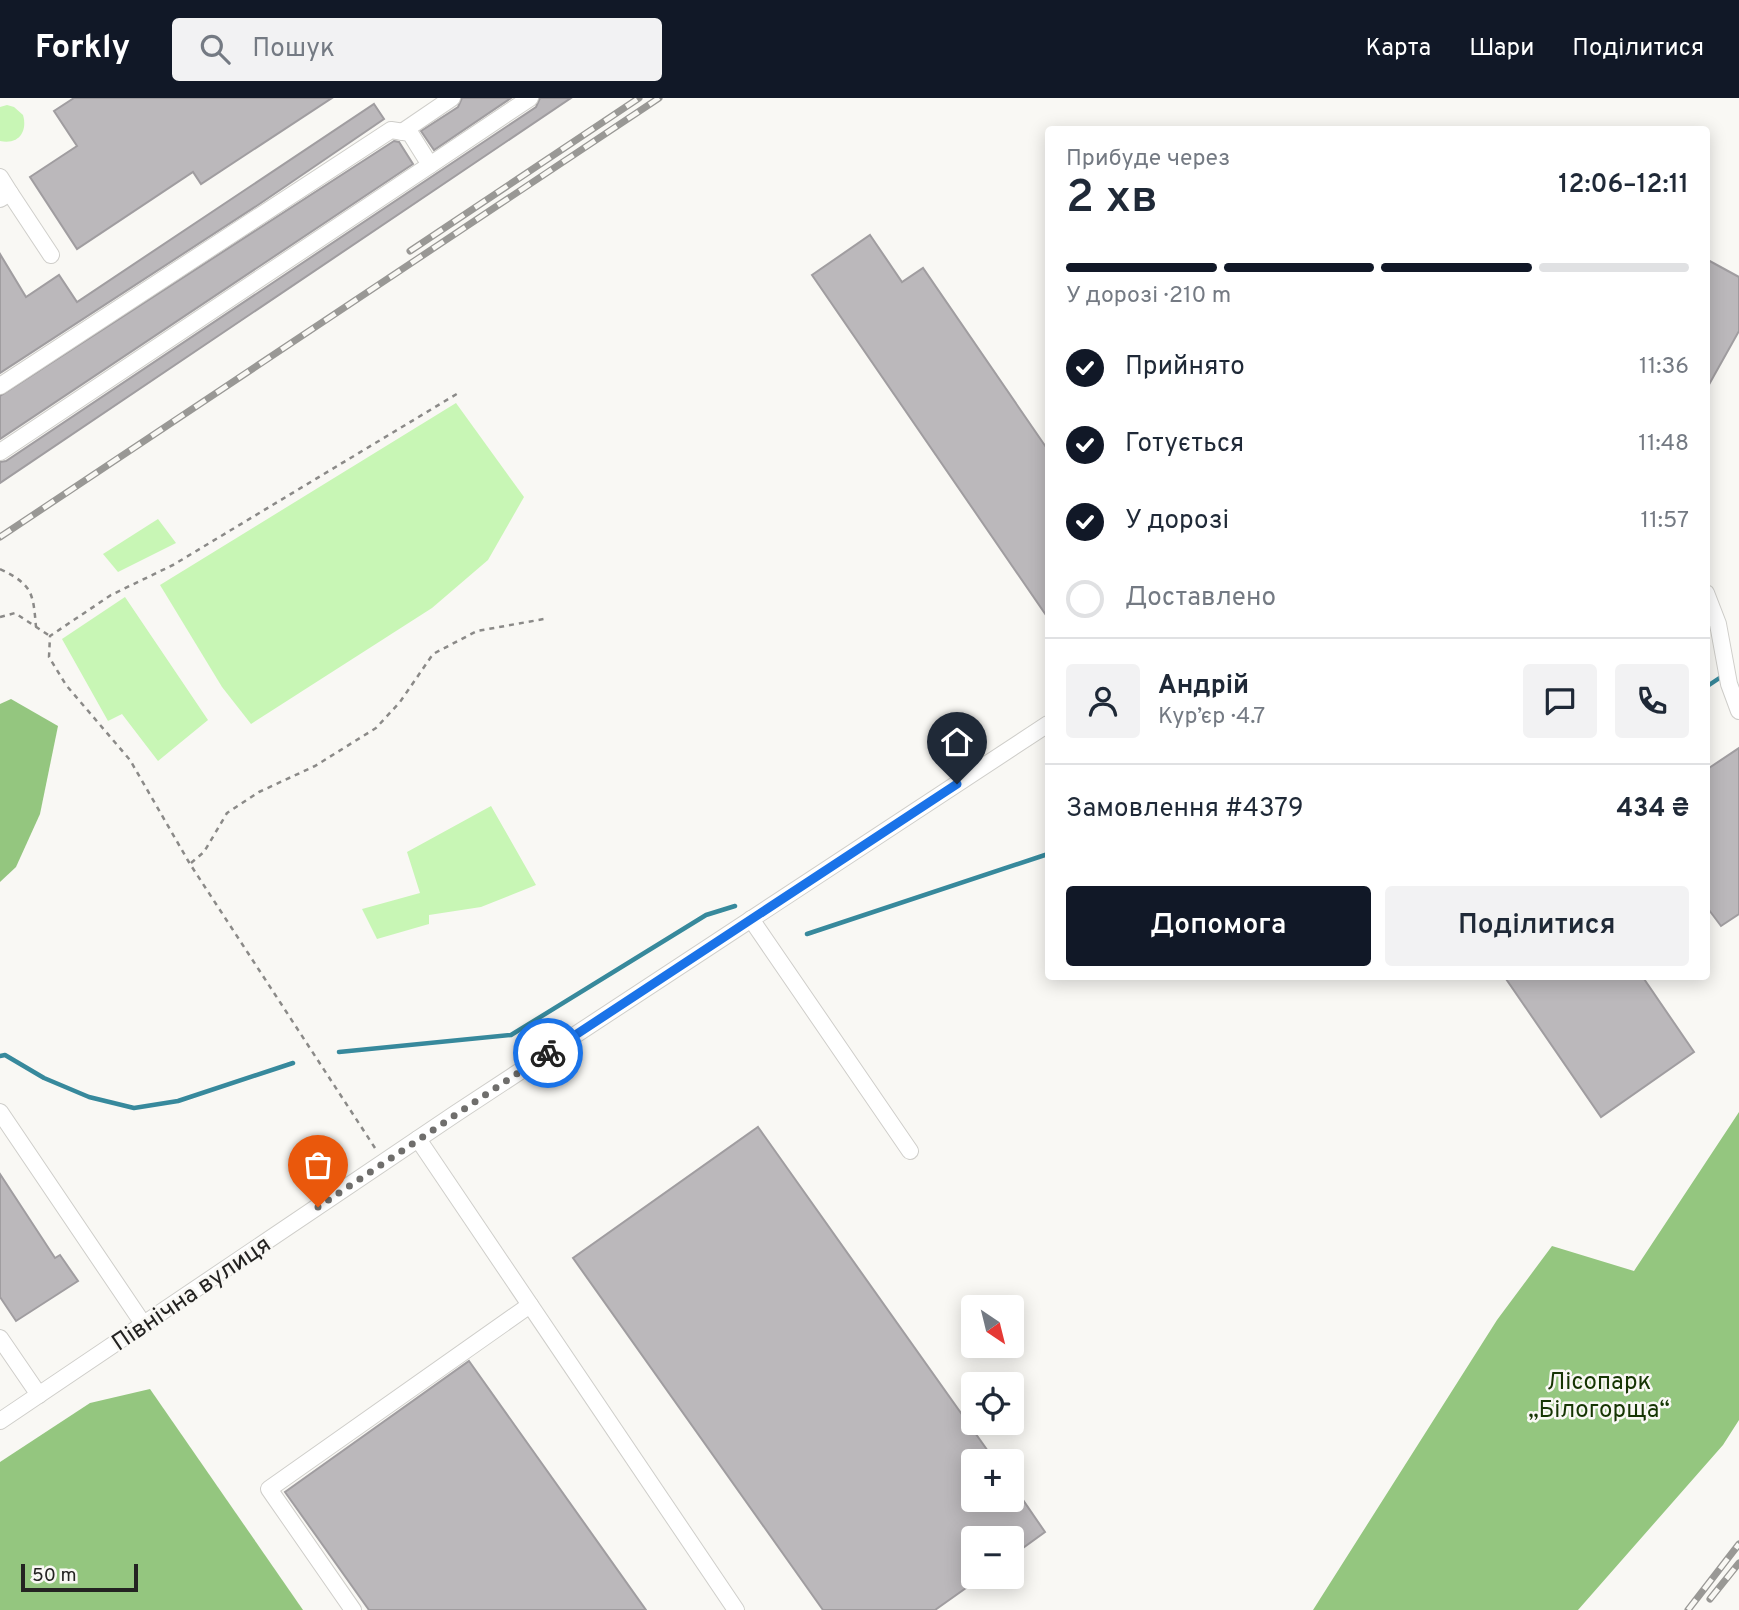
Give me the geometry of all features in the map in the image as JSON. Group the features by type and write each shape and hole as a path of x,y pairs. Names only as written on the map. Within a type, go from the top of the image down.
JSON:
{"street":[{"path":"402,132 452,98"},
{"path":"0,452 530,98"},
{"path":"0,386 391,130 410,133 430,165"},
{"path":"0,177 5,196 51,255"},
{"path":"1710,603 1718,624 1729,684 1739,711"},
{"name":"Північна вулиця","path":"0,1421 418,1139 1045,726"},
{"path":"751,919 910,1151"},
{"path":"0,1112 144,1325"},
{"path":"418,1139 736,1610"},
{"path":"353,1610 269,1489 530,1305"},
{"path":"0,1338 39,1395"}],"path":[{"path":"50,636 111,595 173,565 460,392"},
{"path":"0,569 17,578 33,595 36,627"},
{"path":"0,617 15,613 50,636"},
{"path":"190,864 204,852 227,813 259,792 315,766 376,728 400,702 433,654 477,631 544,619"},
{"path":"50,636 49,657 66,685 130,760 190,864 384,1162"}],"green space":[{"path":"7,105 23,115 24,127 17,139 6,142 0,141 0,107"},
{"path":"456,403 524,497 488,560 432,608 251,724 222,687 160,585"},
{"path":"158,519 176,543 118,572 103,554"},
{"path":"125,597 208,720 158,761 122,714 108,721 62,639"},
{"path":"11,699 58,726 40,814 16,867 0,882 0,704"},
{"path":"491,806 536,885 481,907 429,915 429,924 377,939 362,909 420,893 407,852"},
{"name":"Лісопарк „Білогорща“","path":"1739,1112 1739,1420 1723,1445 1578,1610 1313,1610 1497,1320 1552,1246 1634,1271"},
{"path":"150,1389 303,1610 0,1610 0,1462 90,1403"}],"building":[{"path":"74,98 332,98 201,184 193,172 77,249 30,177 77,146 54,111"},
{"path":"462,98 511,98 434,150 421,131 458,107"},
{"path":"540,98 571,98 0,483 0,462 6,461 536,107"},
{"path":"374,104 384,119 258,205 0,373 0,254 26,297 59,275 77,302"},
{"path":"394,141 399,142 413,164 0,439 0,396"},
{"path":"870,235 902,282 923,268 1045,446 1045,614 812,275"},
{"path":"1710,261 1739,277 1739,331 1710,383"},
{"path":"1739,748 1739,914 1721,926 1710,911 1710,767"},
{"path":"1507,980 1645,980 1694,1052 1601,1117"},
{"path":"758,1127 961,1413 961,1435 977,1435 986,1449 961,1449 961,1512 1024,1512 1024,1501 1045,1532 1024,1547 1024,1526 961,1526 961,1589 965,1589 935,1610 823,1610 573,1258"},
{"path":"0,1174 55,1258 60,1255 78,1281 16,1321 0,1297"},
{"path":"469,1361 646,1610 369,1610 285,1492"}],"waterway":[{"path":"1710,684 1721,677"},
{"path":"807,934 1045,855"},
{"path":"339,1052 511,1035 706,915 735,906"},
{"path":"0,1056 5,1055 44,1078 89,1097 134,1108 178,1101 293,1063"}],"railway":[{"path":"410,251 639,98"},
{"path":"0,537 659,98"},
{"path":"1688,1610 1739,1544"},
{"path":"1710,1599 1739,1563"}],"way so far":[{"path":"318,1207 548,1053"}],"route":[{"path":"548,1053 957,784"}]}
